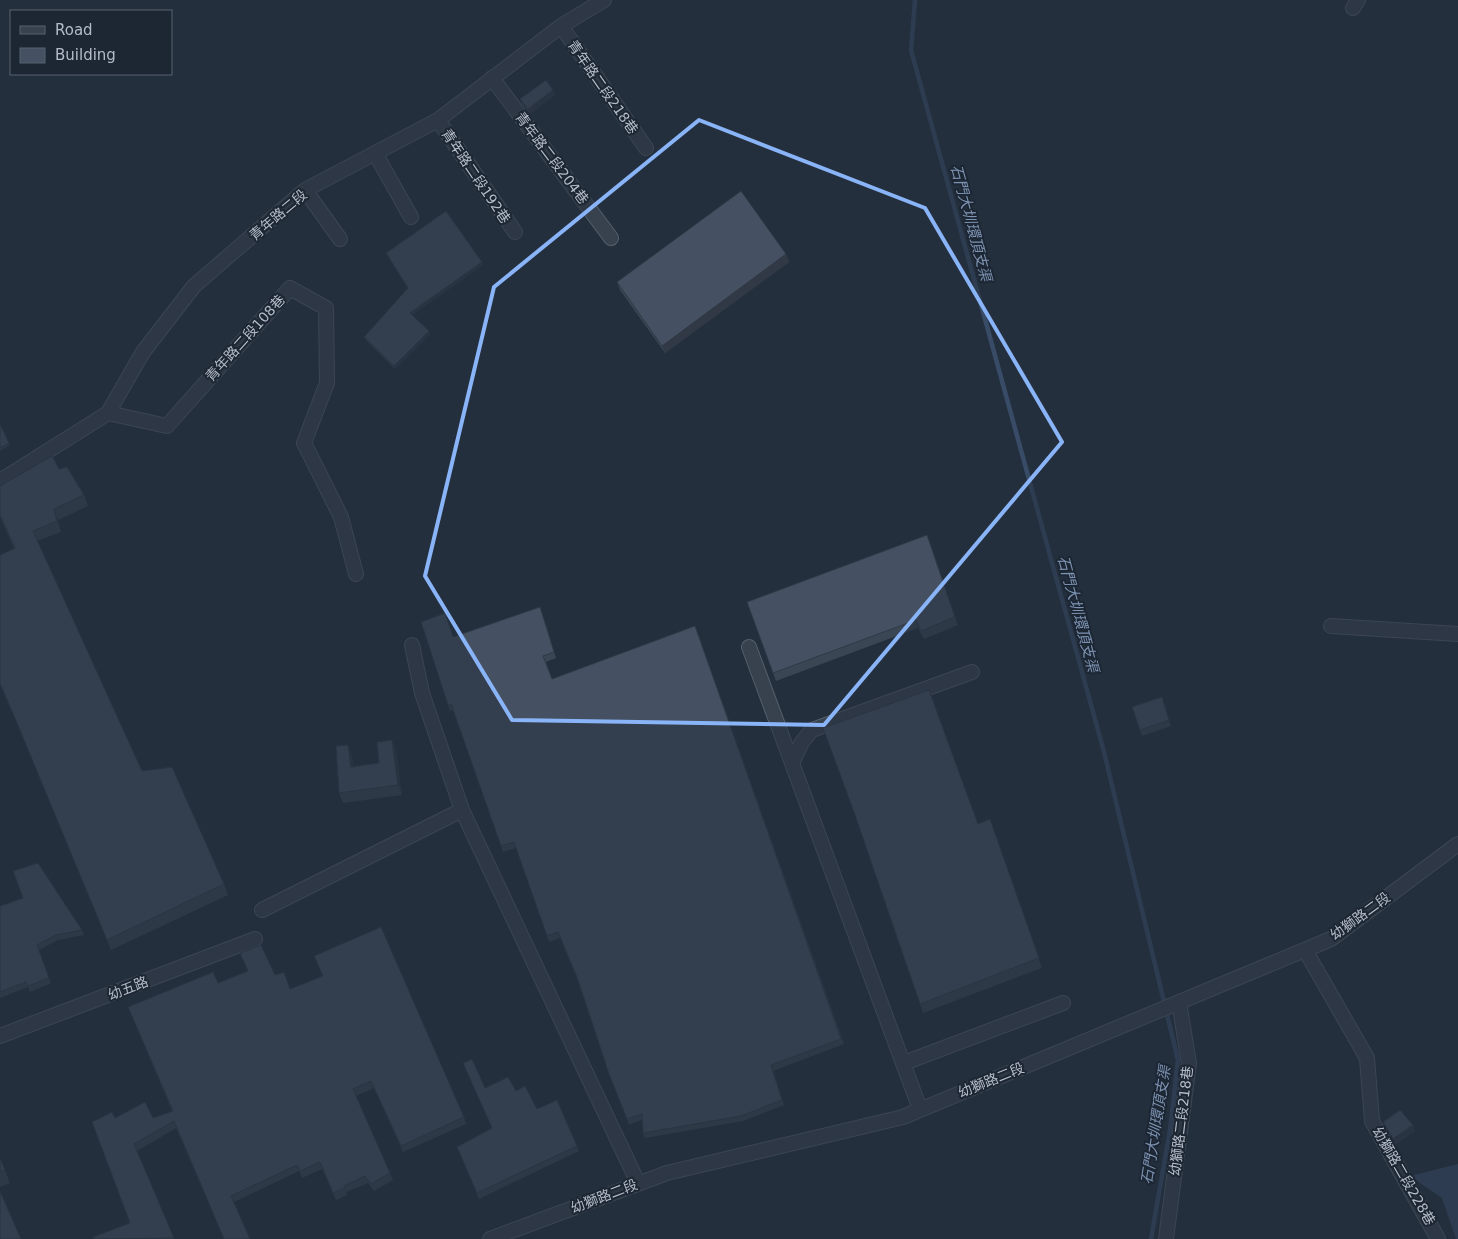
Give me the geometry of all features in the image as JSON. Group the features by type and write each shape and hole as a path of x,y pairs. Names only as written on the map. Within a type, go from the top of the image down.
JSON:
{"street":[{"name":"青年路二段","path":"0,481 108,414 144,352 194,286 305,190 438,120 588,4 604,0"},
{"name":"青年路二段218巷","path":"561,26 646,148"},
{"name":"青年路二段204巷","path":"492,78 611,238"},
{"name":"青年路二段192巷","path":"438,120 515,232"},
{"path":"375,153 411,218"},
{"path":"305,190 340,239"},
{"name":"青年路二段108巷","path":"108,414 167,426 290,288 326,308 326,383 304,442 341,517 356,574"},
{"path":"1331,626 1458,634"},
{"path":"412,645 422,693 462,810 638,1183"},
{"path":"749,647 920,1109"},
{"path":"792,764 802,742 812,730 972,672"},
{"path":"262,910 462,810"},
{"name":"幼獅路二段","path":"490,1239 667,1173 903,1117 1331,939 1458,844"},
{"name":"幼五路","path":"0,1036 256,939"},
{"name":"幼獅路二段228巷","path":"1305,950 1367,1058 1372,1121 1438,1239"},
{"name":"幼獅路二段218巷","path":"1166,1239 1189,1063 1179,1002"},
{"path":"904,1063 1063,1003"}],"highlighted area":[{"path":"699,120 925,208 1062,442 824,725 512,720 425,576 494,287"}],"water":[{"path":"1458,1164 1458,1239 1456,1239 1442,1198 1410,1176"}],"building":[{"path":"546,80 553,90 528,109 520,99"},
{"path":"741,191 786,254 662,346 617,282"},
{"path":"446,211 482,262 410,313 429,331 394,366 364,337 408,288 386,253"},
{"path":"0,424 9,443 0,448"},
{"path":"52,456 59,469 67,467 84,495 54,509 57,521 33,531 142,771 172,767 224,884 107,940 0,683 0,555 15,548 0,515 0,486"},
{"path":"927,535 955,617 921,631 916,620 773,673 747,602"},
{"path":"540,607 554,652 543,656 552,679 695,626 841,1039 771,1065 782,1100 741,1116 643,1133 642,1114 627,1119 609,1074 577,977 558,932 547,936 514,842 501,846 451,704 448,705 421,622 445,613 453,637"},
{"path":"929,690 978,824 990,819 1039,958 920,1004 823,728"},
{"path":"1162,697 1169,720 1140,730 1132,707"},
{"path":"392,740 398,785 339,793 336,746 348,745 351,767 379,763 377,742"},
{"path":"38,863 82,930 56,935 37,945 49,978 28,986 26,982 0,992 0,906 23,898 13,871"},
{"path":"381,927 464,1117 401,1146 371,1081 353,1089 390,1173 371,1184 365,1176 333,1193 320,1162 300,1171 297,1165 231,1196 250,1239 224,1239 174,1121 134,1144 174,1238 94,1239 93,1237 130,1223 92,1122 112,1112 115,1118 145,1102 153,1118 173,1111 128,1007 213,972 218,983 248,971 240,953 261,945 275,975 284,972 290,989 323,976 314,956"},
{"path":"472,1059 485,1088 508,1077 516,1091 525,1086 537,1109 557,1100 577,1146 477,1193 457,1147 492,1128 463,1063"},
{"path":"1400,1110 1413,1125 1393,1139 1383,1122"},
{"path":"0,1158 5,1170 0,1172"},
{"path":"0,1191 21,1239 0,1239"}],"waterway":[{"name":"石門大圳環頂支渠","path":"915,0 911,50 1104,752 1178,1060 1170,1130 1151,1239"}]}
